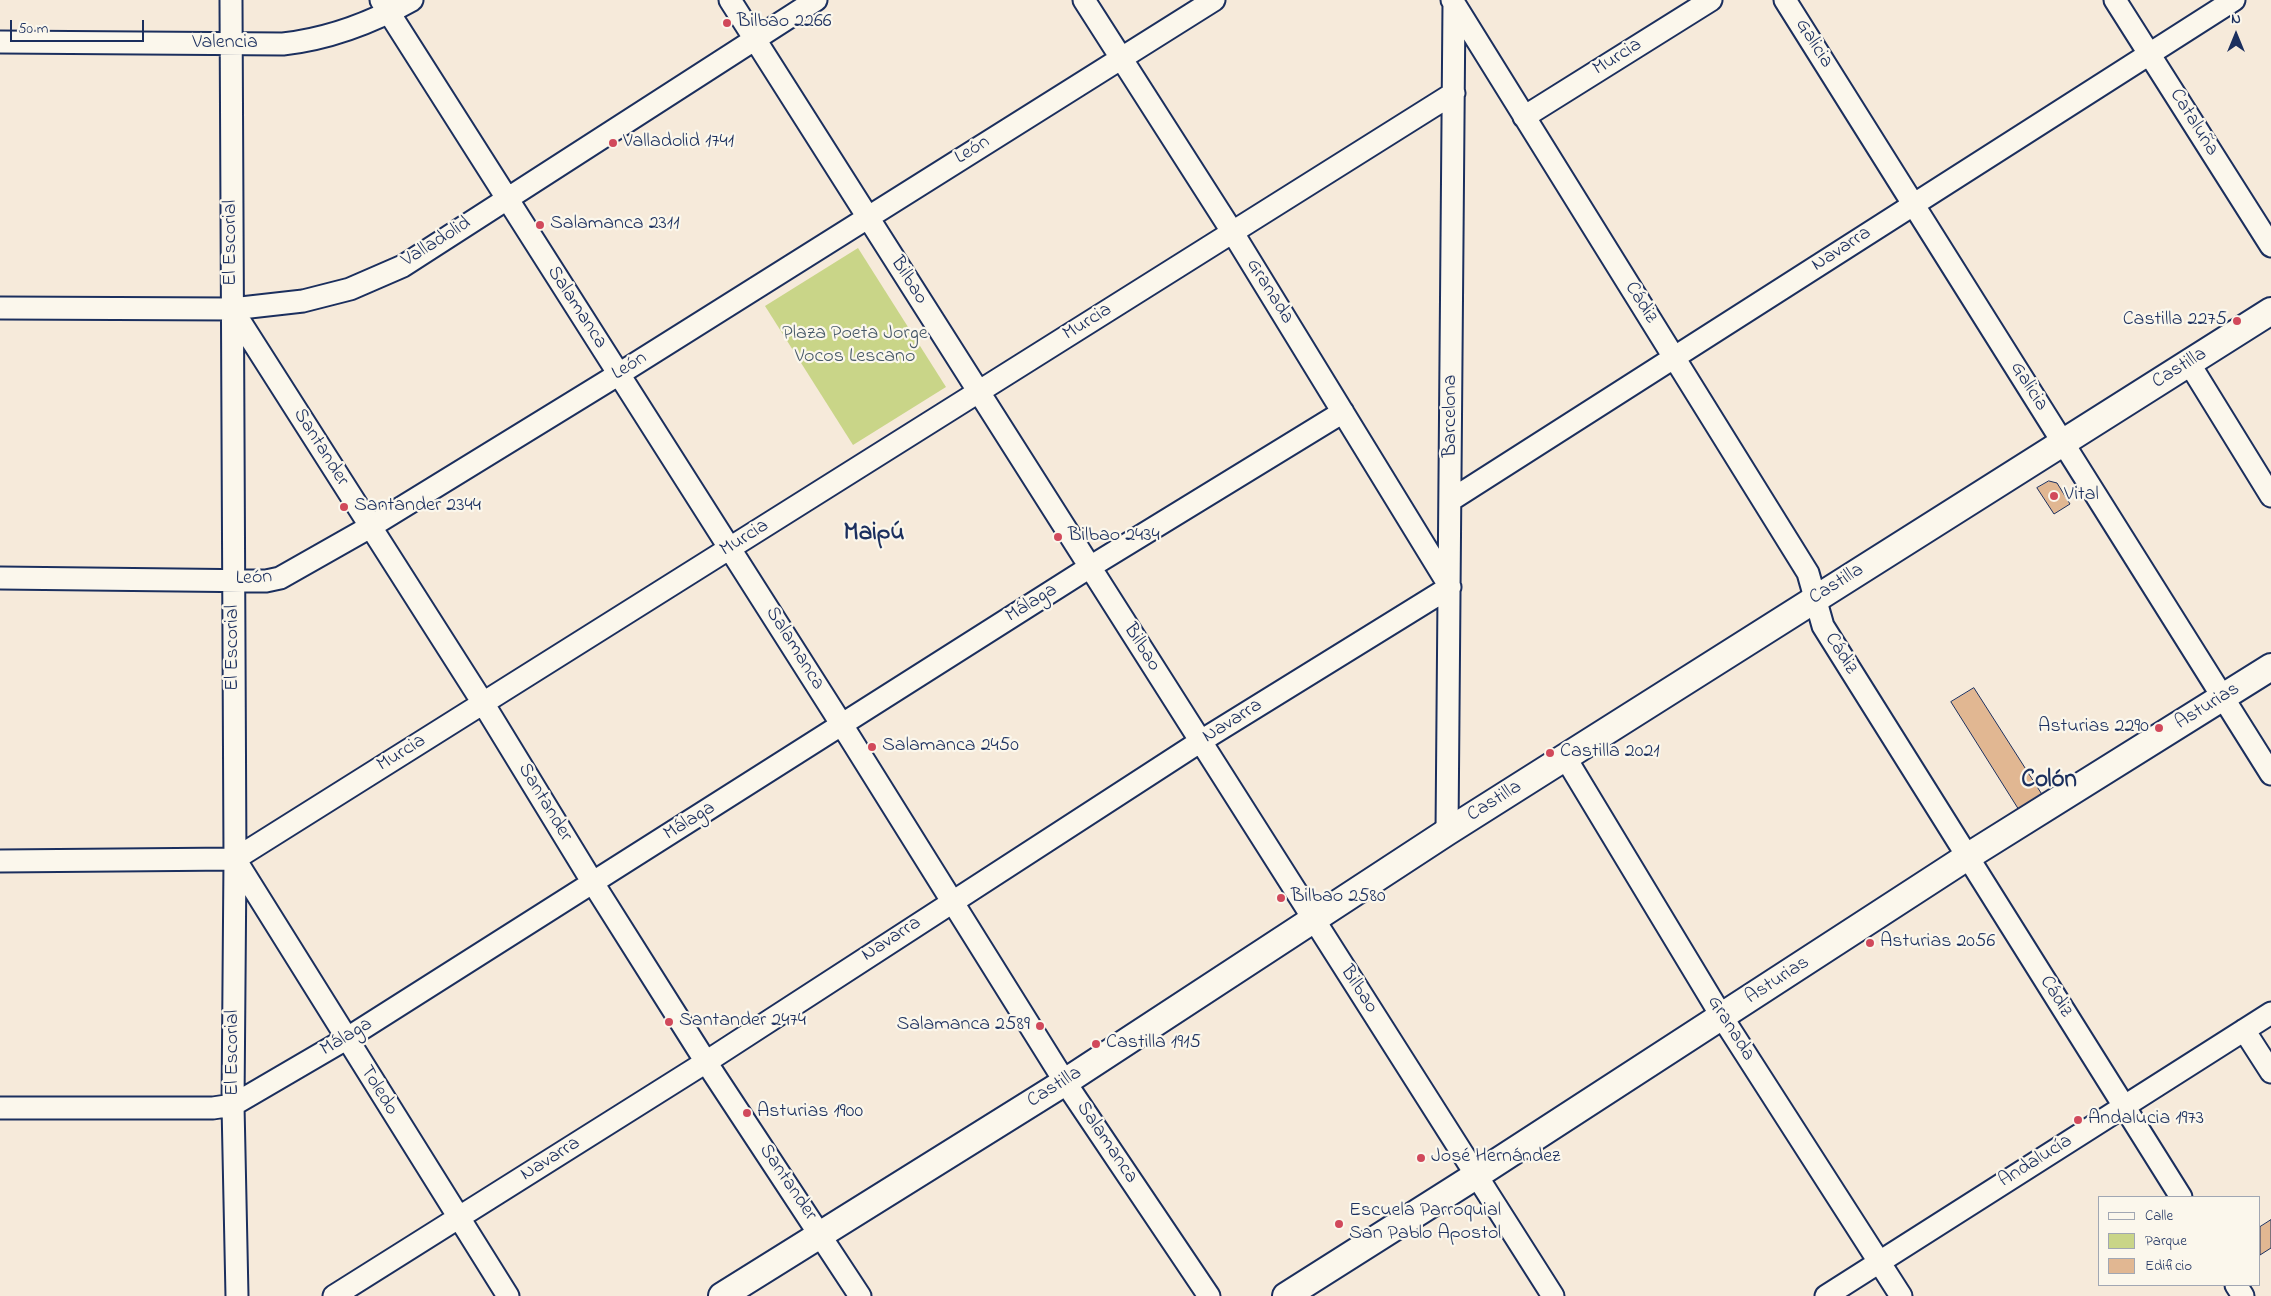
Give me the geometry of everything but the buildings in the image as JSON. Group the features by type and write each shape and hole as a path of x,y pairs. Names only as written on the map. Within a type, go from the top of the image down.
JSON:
{"street":[{"name":"El Escorial","path":"231,0 235,859 234,1105 237,1296"},
{"name":"Valencia","path":"0,42 283,44 310,41 385,6 412,0"},
{"name":"Bilbao","path":"730,0 1553,1296"},
{"name":"Valladolid","path":"0,308 232,308 303,301 350,289 403,266 816,0"},
{"name":"Granada","path":"1084,0 1233,233 1450,587"},
{"name":"León","path":"0,578 266,581 280,578 370,527 618,374 1214,0"},
{"name":"Murcia","path":"1524,117 1711,0"},
{"name":"Galicia","path":"1786,0 2271,774"},
{"name":"Cataluña","path":"2115,0 2271,246"},
{"name":"Navarra","path":"1451,500 2234,0"},
{"name":"Cádiz","path":"1453,1 1808,573 1823,626 2180,1196"},
{"name":"Barcelona","path":"1448,832 1454,93 1453,1"},
{"name":"Salamanca","path":"385,6 842,725 1065,1082 1209,1296"},
{"name":"Murcia","path":"235,859 1454,93"},
{"name":"Santander","path":"232,308 483,703 593,883 706,1062 821,1234 860,1296"},
{"name":"Castilla","path":"722,1296 1065,1082 1313,919 1565,757 2271,312"},
{"path":"2189,363 2271,496"},
{"name":"Málaga","path":"0,1108 213,1108 234,1105 346,1039 1090,567 1343,412"},
{"name":"Navarra","path":"334,1296 706,1062 1201,741 1450,587"},
{"name":"Asturias","path":"1286,1296 1477,1175 1967,857 2271,668"},
{"name":"Granada","path":"1565,757 1722,1017 1901,1296"},
{"path":"0,861 235,859"},
{"name":"Toledo","path":"235,859 508,1296"},
{"name":"Andalucía","path":"1826,1296 2271,1013"},
{"path":"2244,1030 2271,1072"}],"green space":[{"name":"Plaza Poeta Jorge Vocos Lescano","path":"858,248 946,387 853,445 765,306"}],"place":[{"name":"Bilbao 2266","path":"727,23"},
{"name":"Valladolid 1741","path":"613,143"},
{"name":"Salamanca 2311","path":"540,225"},
{"name":"Castilla 2275","path":"2237,321"},
{"name":"Vital","path":"2054,496"},
{"name":"Santander 2344","path":"344,507"},
{"name":"Bilbao 2434","path":"1058,537"},
{"name":"Asturias 2290","path":"2159,728"},
{"name":"Salamanca 2450","path":"872,747"},
{"name":"Castilla 2021","path":"1550,753"},
{"name":"Bilbao 2580","path":"1281,898"},
{"name":"Asturias 2056","path":"1870,943"},
{"name":"Santander 2474","path":"669,1022"},
{"name":"Salamanca 2589","path":"1040,1026"},
{"name":"Castilla 1915","path":"1096,1044"},
{"name":"Asturias 1900","path":"747,1113"},
{"name":"Andalucia 1973","path":"2078,1120"},
{"name":"José Hernández","path":"1421,1158"},
{"name":"Escuela Parroquial San Pablo Apostol","path":"1339,1224"}],"district":[{"name":"Maipú","path":"874,535"},
{"name":"Colón","path":"2049,782"}]}
